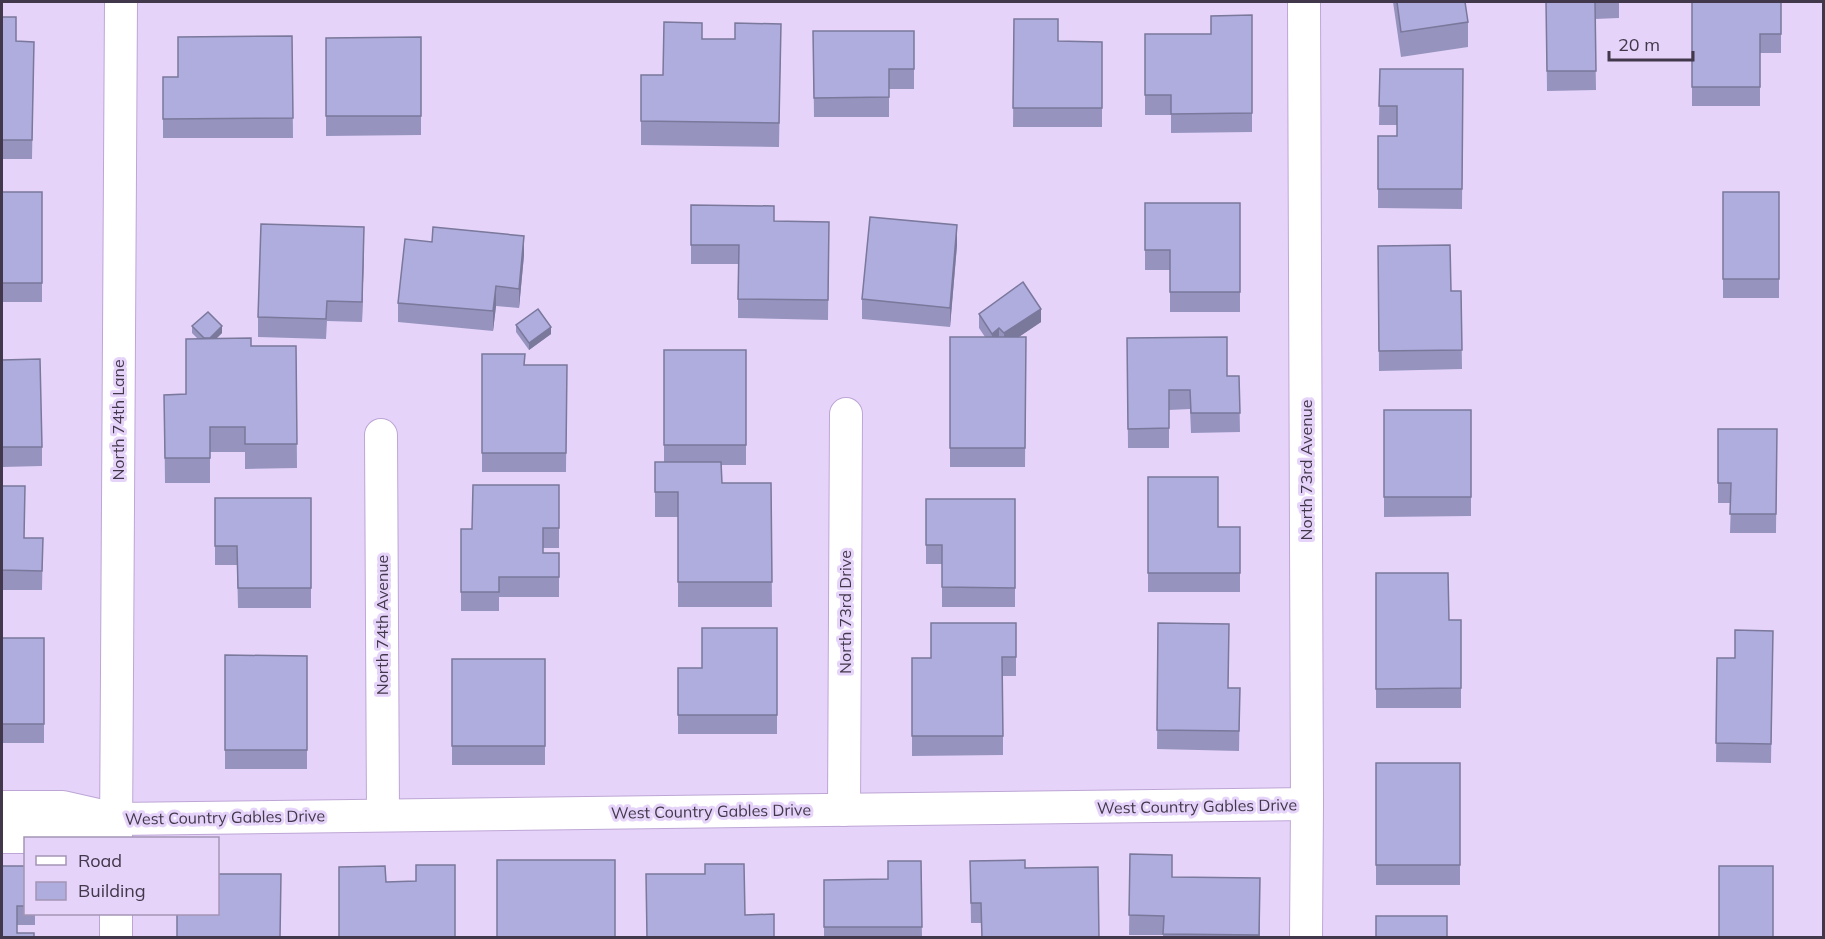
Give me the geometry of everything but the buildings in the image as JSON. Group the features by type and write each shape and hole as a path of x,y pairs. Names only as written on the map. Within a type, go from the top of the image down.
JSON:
{"street":[{"name":"North 74th Lane","path":"116,829 121,2"},
{"name":"North 73rd Avenue","path":"1304,2 1306,938"},
{"name":"North 73rd Drive","path":"844,810 846,414"},
{"name":"North 74th Avenue","path":"381,435 383,815"},
{"name":"West Country Gables Drive","path":"2,837 67,837 116,829 383,815 1307,804"},
{"name":"West Country Gables Drive","path":"2,807 63,807 116,829"},
{"path":"116,915 116,938"}]}
